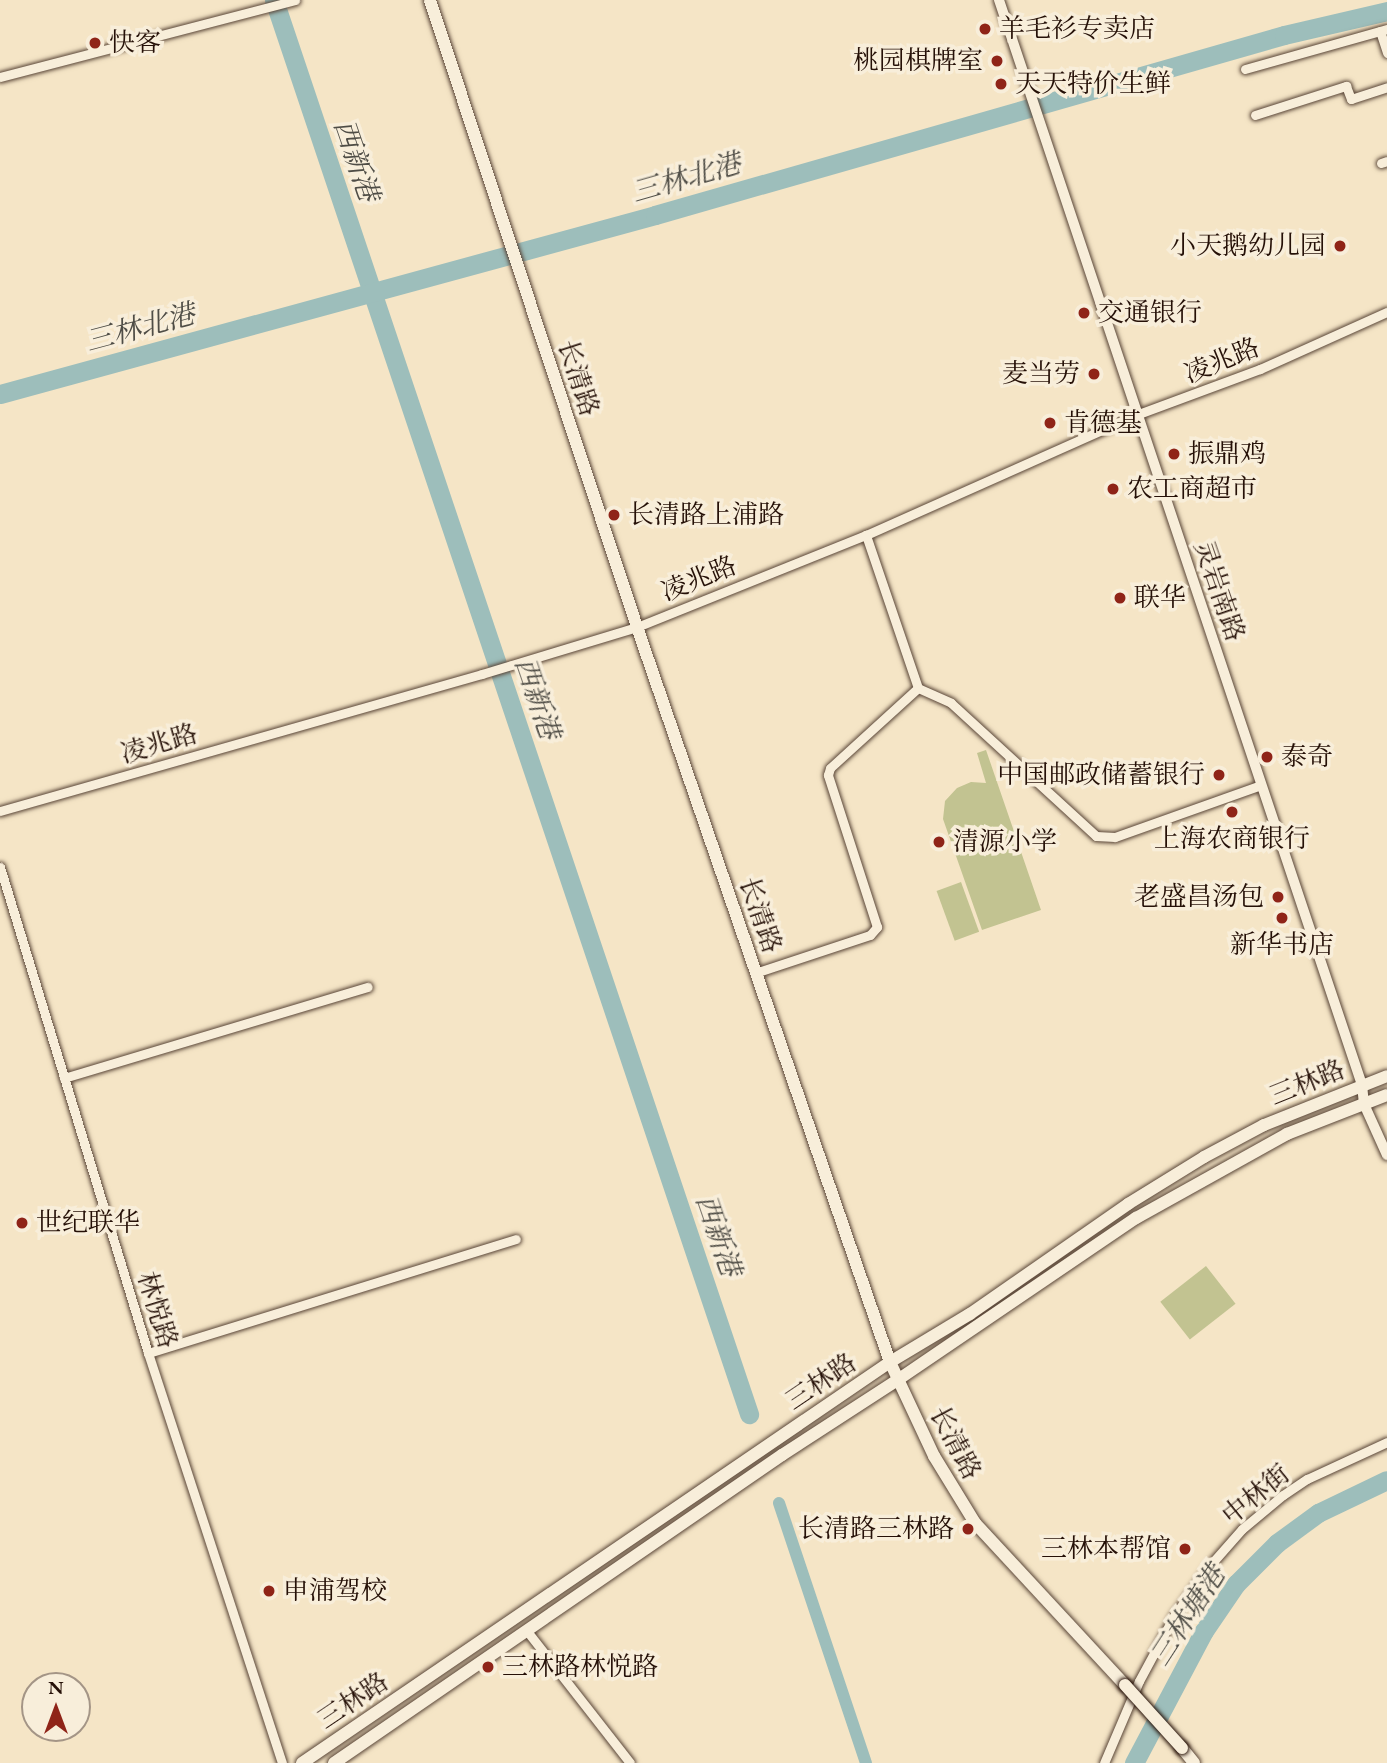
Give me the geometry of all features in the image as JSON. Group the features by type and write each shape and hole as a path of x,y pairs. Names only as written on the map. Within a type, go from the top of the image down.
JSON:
{"main road":[{"name":"长清路","path":"430,0 637,627 755,973 856,1254 890,1362 934,1456 975,1523 1131,1685 1194,1763"},
{"name":"三林路","path":"302,1763 890,1362 970,1314 1128,1205 1204,1157 1264,1125 1387,1076"},
{"name":"三林路","path":"334,1763 782,1455 900,1379 1136,1218 1287,1133 1387,1095"}],"street":[{"name":"灵岩南路","path":"999,0 1362,1085 1364,1104 1387,1154"},
{"path":"0,77 293,1"},
{"path":"1245,69 1383,30 1387,53"},
{"path":"1255,115 1346,86 1351,99 1387,88"},
{"name":"凌兆路","path":"0,811 482,674 637,627 866,535 1136,415 1261,369 1387,312"},
{"path":"866,535 918,688 951,703 1096,836 1105,839 1261,785"},
{"path":"755,973 875,932 876,922 828,775 830,768 918,688"},
{"name":"林悦路","path":"0,867 148,1353 282,1763"},
{"path":"64,1077 368,987"},
{"path":"148,1353 516,1239"},
{"name":"中林街","path":"1104,1763 1131,1685 1191,1590 1242,1529 1307,1479 1387,1442"},
{"path":"527,1630 630,1763"}],"green space":[{"path":"986,750 1041,910 982,930 943,819 945,801 957,788 971,782 986,783 977,753"},
{"path":"961,882 979,932 955,941 937,891"},
{"path":"1206,1266 1236,1304 1190,1340 1160,1302"}],"waterway":[{"name":"西新港","path":"274,0 749,1414"},
{"name":"三林北港","path":"0,394 655,215 1284,35 1387,11"},
{"name":"三林塘港","path":"1134,1763 1204,1631 1236,1584 1277,1543 1318,1513 1387,1480"},
{"path":"779,1503 866,1763"}],"place":[{"name":"羊毛衫专卖店","path":"985,29"},
{"name":"快客","path":"95,43"},
{"name":"桃园棋牌室","path":"997,61"},
{"name":"天天特价生鲜","path":"1001,84"},
{"name":"小天鹅幼儿园","path":"1340,246"},
{"name":"交通银行","path":"1084,313"},
{"name":"麦当劳","path":"1094,374"},
{"name":"肯德基","path":"1050,423"},
{"name":"振鼎鸡","path":"1174,454"},
{"name":"农工商超市","path":"1113,489"},
{"name":"长清路上浦路","path":"614,515"},
{"name":"联华","path":"1120,598"},
{"name":"泰奇","path":"1267,757"},
{"name":"中国邮政储蓄银行","path":"1219,775"},
{"name":"上海农商银行","path":"1232,812"},
{"name":"清源小学","path":"939,842"},
{"name":"老盛昌汤包","path":"1278,897"},
{"name":"新华书店","path":"1282,918"},
{"name":"世纪联华","path":"22,1223"},
{"name":"长清路三林路","path":"968,1529"},
{"name":"三林本帮馆","path":"1185,1549"},
{"name":"申浦驾校","path":"269,1591"},
{"name":"三林路林悦路","path":"488,1667"}]}
